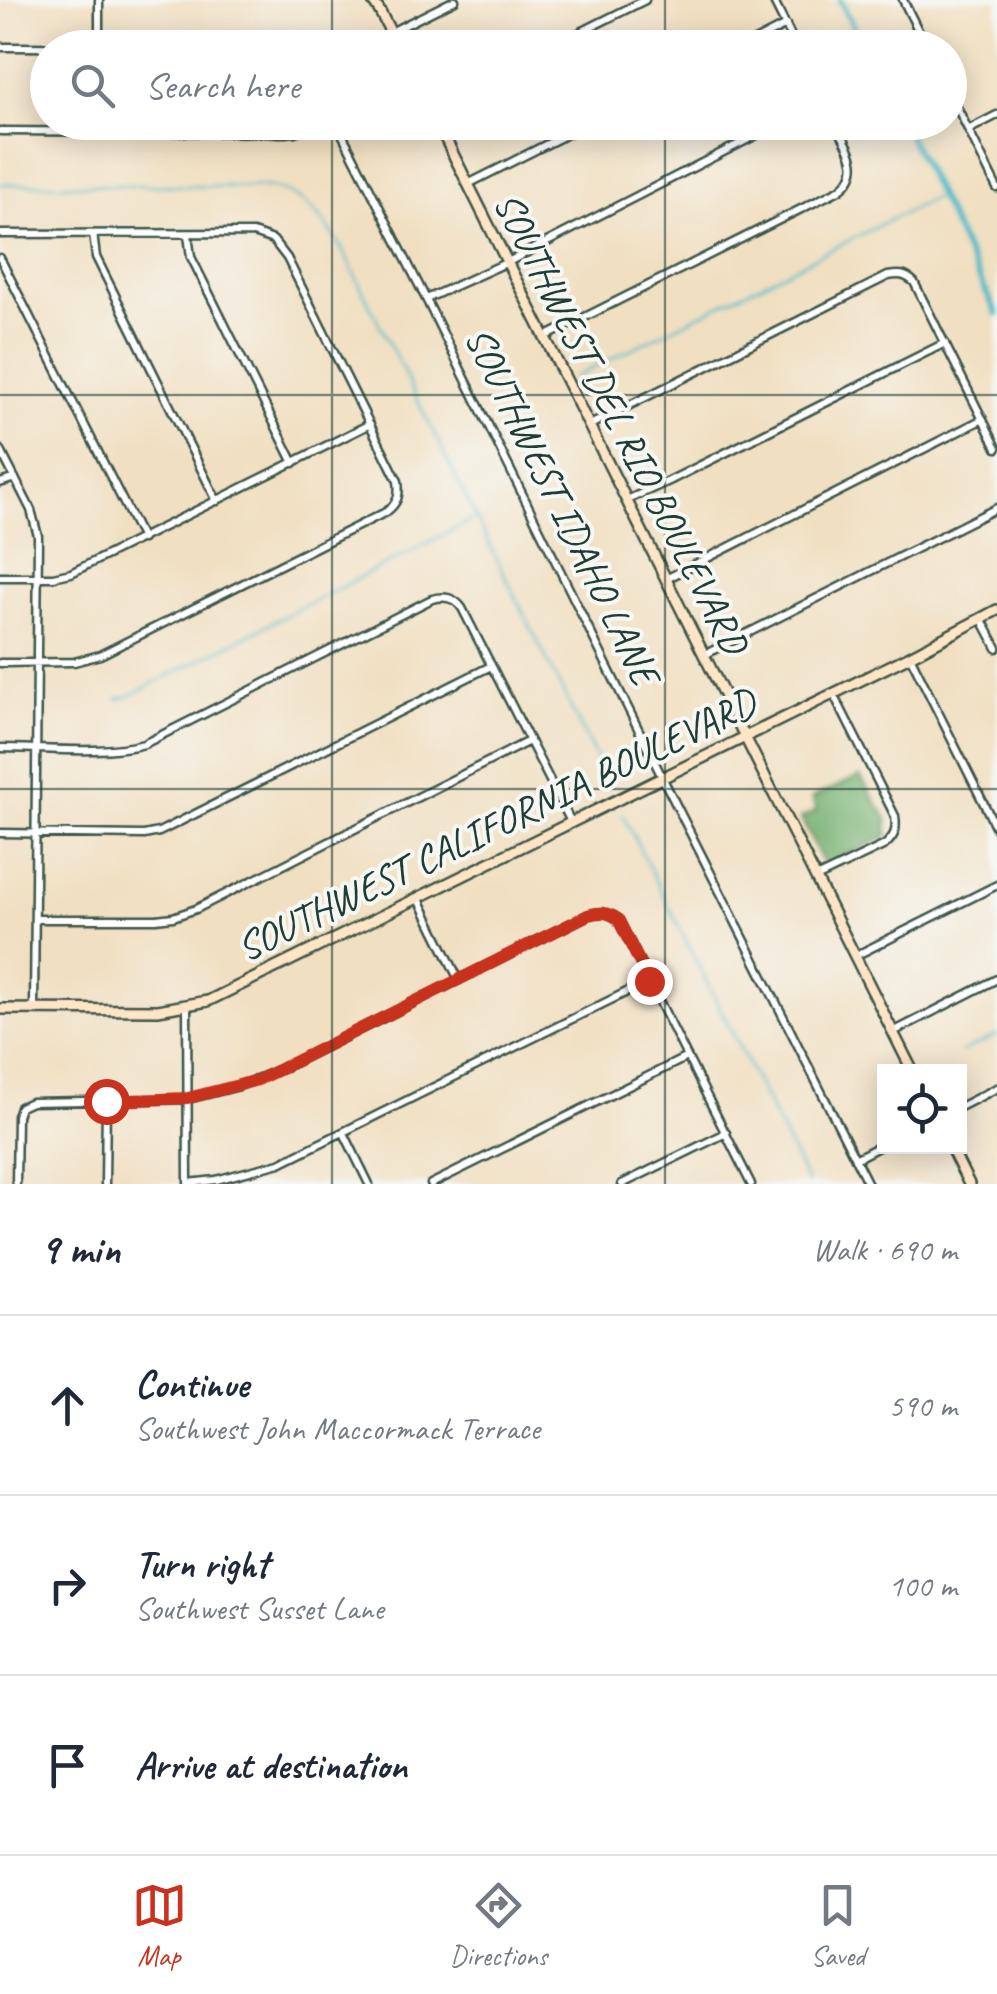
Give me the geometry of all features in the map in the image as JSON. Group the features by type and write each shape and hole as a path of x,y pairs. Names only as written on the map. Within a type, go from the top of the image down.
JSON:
{"street":[{"path":"99,0 99,30"},
{"path":"372,0 390,30"},
{"path":"395,30 456,0"},
{"path":"585,30 645,0"},
{"path":"773,0 788,30"},
{"path":"903,0 918,30"},
{"path":"776,30 786,25"},
{"path":"0,46 30,46"},
{"path":"997,115 968,130 997,188"},
{"path":"0,132 30,132"},
{"name":"SOUTHWEST IDAHO LANE","path":"345,140 868,1184"},
{"name":"SOUTHWEST DEL RIO BOULEVARD","path":"446,140 908,1064"},
{"path":"468,184 555,140"},
{"path":"426,299 508,262 747,140"},
{"path":"545,337 840,190 854,176 852,157 844,140"},
{"path":"0,234 252,233 273,240 287,258 398,481 398,499 386,512 100,655 74,662 0,662"},
{"path":"93,234 96,257 217,501"},
{"path":"188,234 191,257 294,463"},
{"path":"0,258 142,539"},
{"path":"588,426 888,276 903,275 914,282 997,448"},
{"path":"626,500 945,343"},
{"path":"665,579 983,420"},
{"path":"0,576 65,576 370,424"},
{"path":"0,449 31,510 38,536 34,1009"},
{"path":"0,484 15,478"},
{"path":"702,655 997,508"},
{"path":"0,748 129,748 144,744 432,599 446,598 455,600 462,608 570,822"},
{"name":"SOUTHWEST CALIFORNIA BOULEVARD","path":"0,1009 158,1010 208,1001 997,610"},
{"path":"981,618 997,648"},
{"path":"910,656 997,830"},
{"path":"0,833 160,832 491,666"},
{"path":"816,878 885,845 894,837 896,826 895,816 832,693"},
{"path":"35,919 156,919 196,909 529,742"},
{"path":"855,956 997,884"},
{"path":"419,899 458,980"},
{"path":"16,1184 20,1107 46,1100 188,1098 224,1090 270,1074 588,915 609,912 618,919 751,1184"},
{"path":"893,1032 997,979"},
{"path":"187,1006 188,1184 280,1163 649,981"},
{"path":"431,1184 687,1057"},
{"path":"967,1103 997,1088"},
{"path":"105,1184 106,1101"},
{"path":"344,1133 368,1184"},
{"path":"622,1184 726,1133"},
{"path":"855,1159 877,1148"},
{"path":"954,1154 969,1184"}],"green space":[{"path":"860,776 887,819 888,836 824,865 801,818 817,811 812,798"}],"waterway":[{"path":"840,0 855,30"},
{"path":"911,140 997,314"},
{"path":"0,184 271,187 305,202 342,249 610,786"},
{"path":"573,378 938,196"},
{"path":"117,699 476,518"},
{"path":"623,815 808,1184"},
{"path":"962,1052 997,1035"}],"route":[{"path":"106,1101 188,1098 258,1080 600,912 609,912 618,919 649,981"}]}
